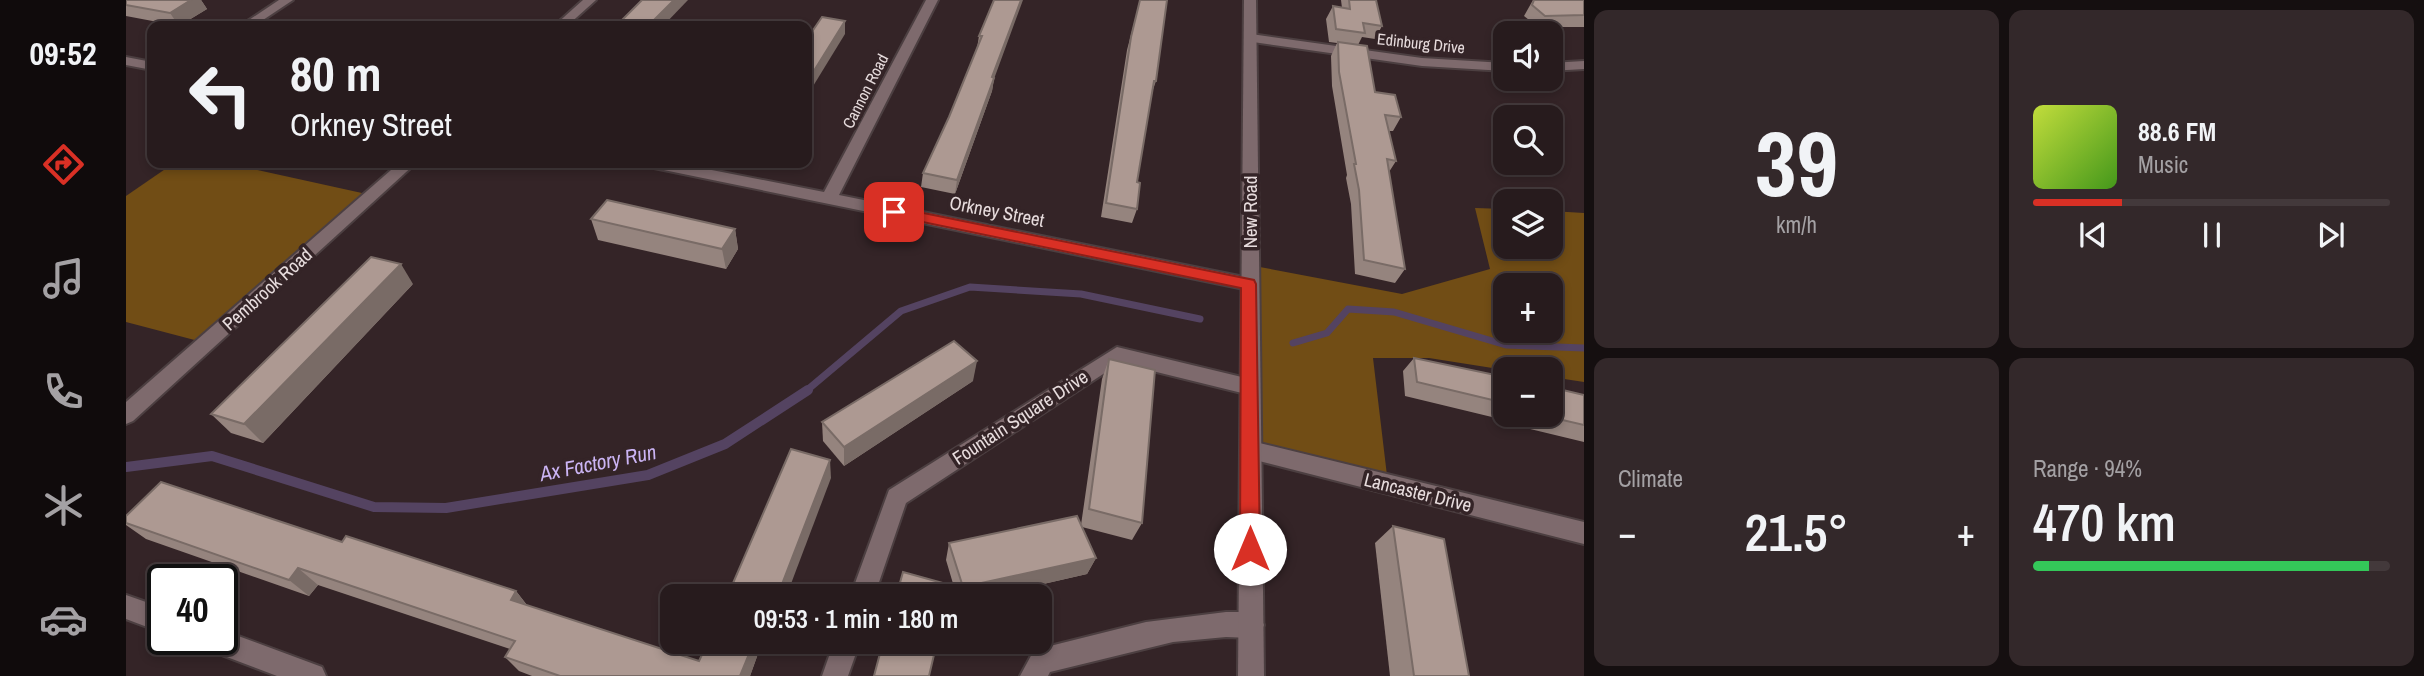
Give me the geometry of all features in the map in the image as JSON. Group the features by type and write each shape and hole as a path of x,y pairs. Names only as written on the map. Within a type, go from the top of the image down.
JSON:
{"street":[{"path":"254,21 287,0"},
{"path":"566,21 590,0"},
{"name":"Cannon Road","path":"829,198 932,0"},
{"name":"New Road","path":"1250,0 1251,676"},
{"name":"Edinburg Drive","path":"1251,38 1422,62 1493,66"},
{"path":"126,61 147,65"},
{"path":"1563,66 1584,65"},
{"name":"Pembrook Road","path":"126,415 402,168"},
{"name":"Orkney Street","path":"679,168 1249,284"},
{"name":"Fountain Square Drive","path":"867,584 897,496 1117,355 1250,387"},
{"name":"Lancaster Drive","path":"1251,450 1584,533"},
{"path":"126,607 147,615"},
{"path":"1033,676 1042,661 1125,640 1220,622 1251,625"},
{"path":"238,649 313,676"},
{"path":"835,676 843,654"}],"shaded area":[{"path":"167,168 249,168 371,195 206,343 126,322 126,196"},
{"path":"1475,208 1493,209 1493,259 1563,259 1563,212 1584,213 1584,382 1563,379 1563,357 1493,357 1493,368 1429,358 1373,358 1388,484 1251,450 1249,265 1402,294 1490,269"}],"building":[{"path":"126,0 191,0 170,13 126,5"},
{"path":"642,0 674,0 653,21 621,21"},
{"path":"994,0 1021,0 957,180 923,173 949,117"},
{"path":"1140,0 1167,0 1156,81 1137,182 1140,183 1137,209 1106,203 1131,37"},
{"path":"1349,0 1376,0 1382,26 1363,23 1365,33 1336,29 1333,6 1350,9"},
{"path":"1534,0 1584,0 1584,15 1545,16 1532,5"},
{"path":"822,17 845,21 812,74 812,32"},
{"path":"1338,42 1367,46 1375,92 1395,95 1401,117 1385,115 1396,161 1387,159 1405,269 1364,260 1356,164 1339,72"},
{"path":"607,200 735,229 722,249 591,219"},
{"path":"371,257 401,264 244,424 211,414"},
{"path":"954,341 977,361 844,447 822,422"},
{"path":"1414,358 1493,374 1493,400 1417,382"},
{"path":"1109,359 1155,370 1142,523 1089,509"},
{"path":"1563,390 1584,395 1584,425 1563,420"},
{"path":"791,449 830,460 782,584 733,584"},
{"path":"161,482 342,542 346,536 516,591 511,600 660,648 660,654 677,654 699,661 702,654 749,654 740,676 560,676 505,657 515,641 298,568 289,580 126,523 126,516"},
{"path":"1077,516 1096,558 977,584 962,584 949,543"},
{"path":"1393,526 1444,539 1469,676 1414,676"},
{"path":"903,572 946,584 900,584"},
{"path":"880,654 934,654 929,676 874,676"}],"waterway":[{"name":"Ax Factory Run","path":"806,391 901,311 970,287 1081,294 1200,319"},
{"name":"Ax Factory Run","path":"1293,343 1327,333 1348,309 1394,312 1506,345 1584,348"},
{"name":"Ax Factory Run","path":"126,467 212,456 374,507 446,508 648,475 725,444 808,390"}],"route":[{"path":"894,212 1249,284 1250,549"}]}
